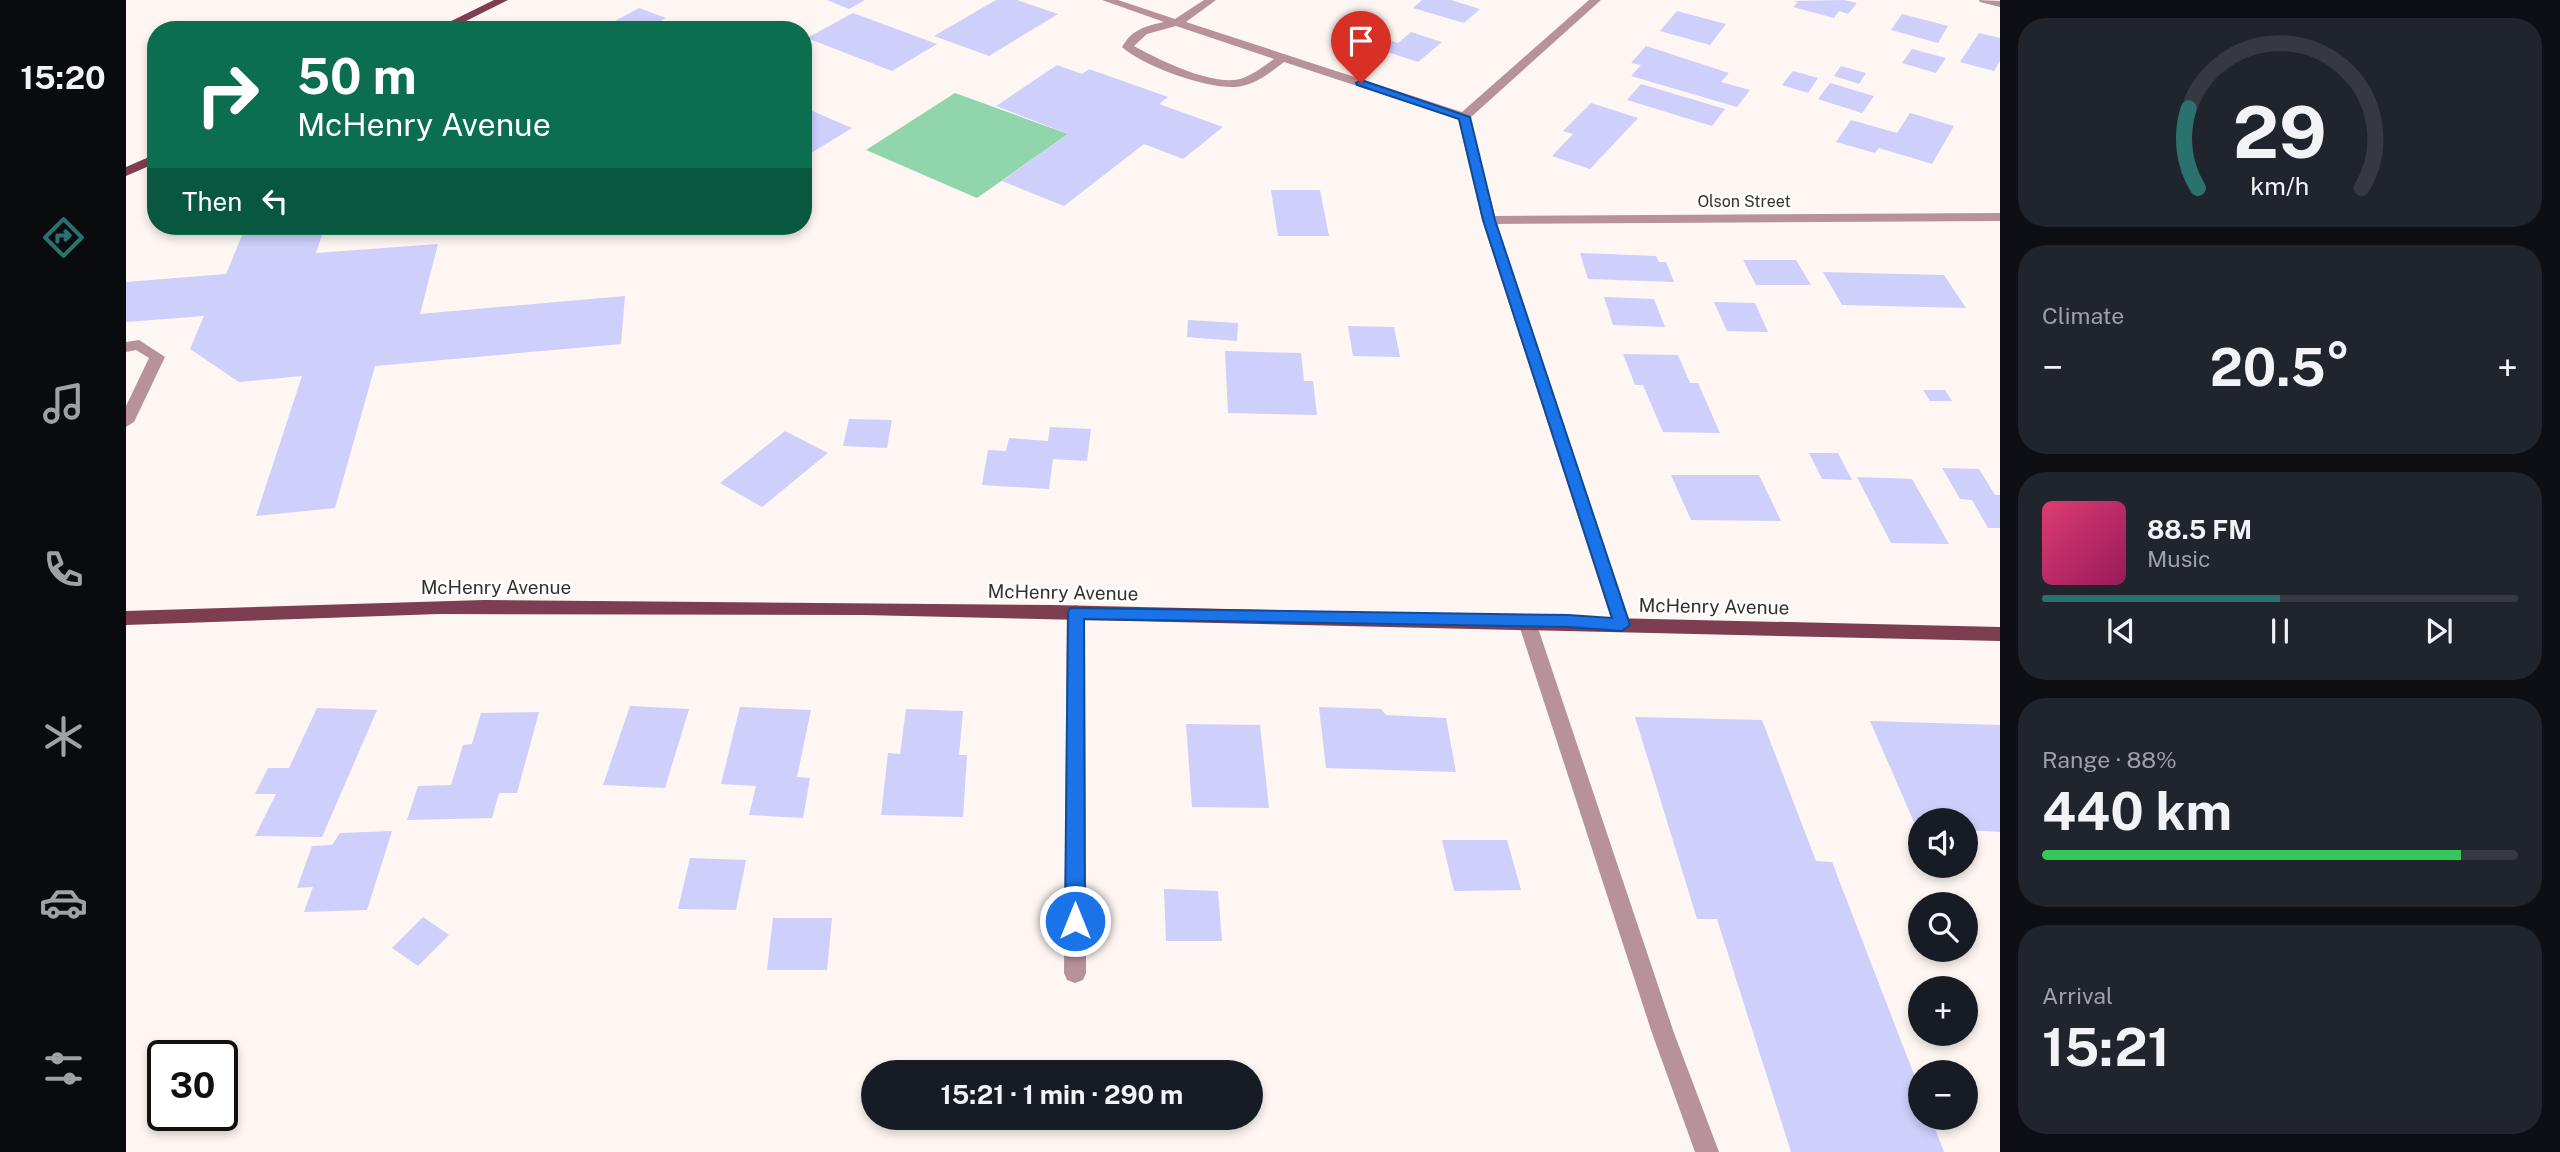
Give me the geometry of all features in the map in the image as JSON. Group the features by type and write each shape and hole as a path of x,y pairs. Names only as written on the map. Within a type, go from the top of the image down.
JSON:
{"main road":[{"path":"458,21 503,0"},
{"path":"126,172 147,162"},
{"name":"McHenry Avenue","path":"126,618 480,607 1076,612 2000,634"}],"street":[{"path":"1107,0 1464,117"},
{"path":"1211,0 1177,22 1144,30 1132,38 1128,47 1140,55 1211,80 1236,83 1254,77 1283,57"},
{"path":"1464,117 1596,0"},
{"path":"1984,0 2000,4"},
{"path":"1464,117 1489,220 1622,625"},
{"name":"Olson Street","path":"1489,220 2000,217"},
{"path":"126,346 139,345 157,357 126,422"},
{"path":"1075,974 1076,612"},
{"path":"1527,622 1663,1033 1707,1152"}],"green space":[{"path":"955,93 1068,134 977,198 866,150"}],"building":[{"path":"827,0 865,0 849,9"},
{"path":"996,0 1017,0 1058,14 989,56 934,36"},
{"path":"1422,0 1451,0 1480,9 1464,23 1413,8"},
{"path":"1844,0 1857,3 1848,14 1839,11 1834,18 1793,7 1798,2 1792,1"},
{"path":"639,8 666,18 660,21 615,21"},
{"path":"1677,11 1726,24 1710,45 1660,31"},
{"path":"853,13 937,44 892,71 812,40 812,35"},
{"path":"1902,14 1948,26 1938,43 1891,30"},
{"path":"1375,31 1391,36 1387,39 1398,43 1411,32 1442,42 1418,62 1360,43"},
{"path":"1979,33 2000,38 2000,61 1994,71 1960,62"},
{"path":"1646,46 1729,73 1721,82 1750,90 1737,107 1631,76 1641,65 1631,63"},
{"path":"1912,49 1946,58 1936,73 1902,63"},
{"path":"1057,65 1082,74 1089,69 1168,97 1159,104 1223,127 1183,159 1144,144 1064,206 1002,181 1068,134 996,106"},
{"path":"1841,66 1866,73 1859,84 1834,76"},
{"path":"1793,71 1818,78 1808,93 1782,85"},
{"path":"1830,83 1874,96 1862,113 1818,99"},
{"path":"1641,84 1725,109 1712,126 1627,100"},
{"path":"1591,103 1638,118 1590,169 1552,156 1573,134 1563,131"},
{"path":"812,111 852,128 812,152"},
{"path":"1910,113 1954,126 1932,164 1879,148 1875,153 1836,142 1851,120 1897,133"},
{"path":"1271,190 1320,190 1329,236 1278,236"},
{"path":"242,235 322,235 316,253 438,244 420,314 625,296 621,344 375,366 335,508 256,516 302,376 239,382 190,349 204,316 126,322 126,282 226,274"},
{"path":"1580,253 1656,256 1659,262 1666,262 1674,282 1588,279"},
{"path":"1743,260 1796,260 1811,285 1756,285"},
{"path":"1823,272 1944,275 1966,308 1842,305"},
{"path":"1604,297 1654,299 1665,327 1613,325"},
{"path":"1714,302 1755,303 1768,332 1727,331"},
{"path":"1188,320 1238,323 1237,341 1187,337"},
{"path":"1348,326 1394,327 1400,357 1353,356"},
{"path":"1225,351 1301,353 1304,381 1313,381 1317,415 1228,413"},
{"path":"1623,354 1678,355 1690,383 1698,383 1720,433 1663,432 1643,385 1635,385"},
{"path":"1923,390 1945,390 1952,401 1930,401"},
{"path":"849,419 892,420 887,448 843,446"},
{"path":"1050,427 1091,429 1087,461 1053,459 1049,489 982,485 988,450 1006,451 1009,438 1048,441"},
{"path":"785,431 828,453 762,507 720,483"},
{"path":"1809,453 1838,453 1852,480 1822,479"},
{"path":"1942,468 1979,469 1995,495 2000,495 2000,528 1988,528 1972,500 1960,499"},
{"path":"1671,475 1759,475 1781,521 1691,520"},
{"path":"1857,477 1912,479 1949,544 1891,543"},
{"path":"630,706 689,709 665,788 603,785"},
{"path":"740,707 811,710 797,777 810,778 803,818 749,815 756,786 721,784"},
{"path":"1319,707 1381,709 1386,715 1446,718 1456,772 1326,768"},
{"path":"317,708 377,710 322,837 255,836 276,794 255,794 268,768 289,768"},
{"path":"906,709 963,711 959,755 967,755 963,817 881,815 888,753 900,754"},
{"path":"539,712 517,793 499,793 492,818 407,820 418,786 451,785 463,745 472,744 481,713"},
{"path":"1635,717 1762,720 1816,861 1832,862 1908,1060 1908,1130 1936,1130 1944,1152 1791,1152 1717,919 1697,919"},
{"path":"1870,721 2000,725 2000,832 1978,831 1978,808 1908,808"},
{"path":"1186,724 1260,725 1269,808 1192,807"},
{"path":"392,831 367,910 304,912 313,887 297,888 312,846 332,845 340,833"},
{"path":"1442,840 1507,840 1521,890 1454,891"},
{"path":"690,858 746,860 736,910 678,909"},
{"path":"1164,889 1218,891 1222,941 1166,941"},
{"path":"423,917 449,935 418,966 392,948"},
{"path":"773,918 832,918 827,970 767,970"}],"route":[{"path":"1075,921 1076,612 1568,621 1622,625 1489,220 1464,117 1361,83"}]}
